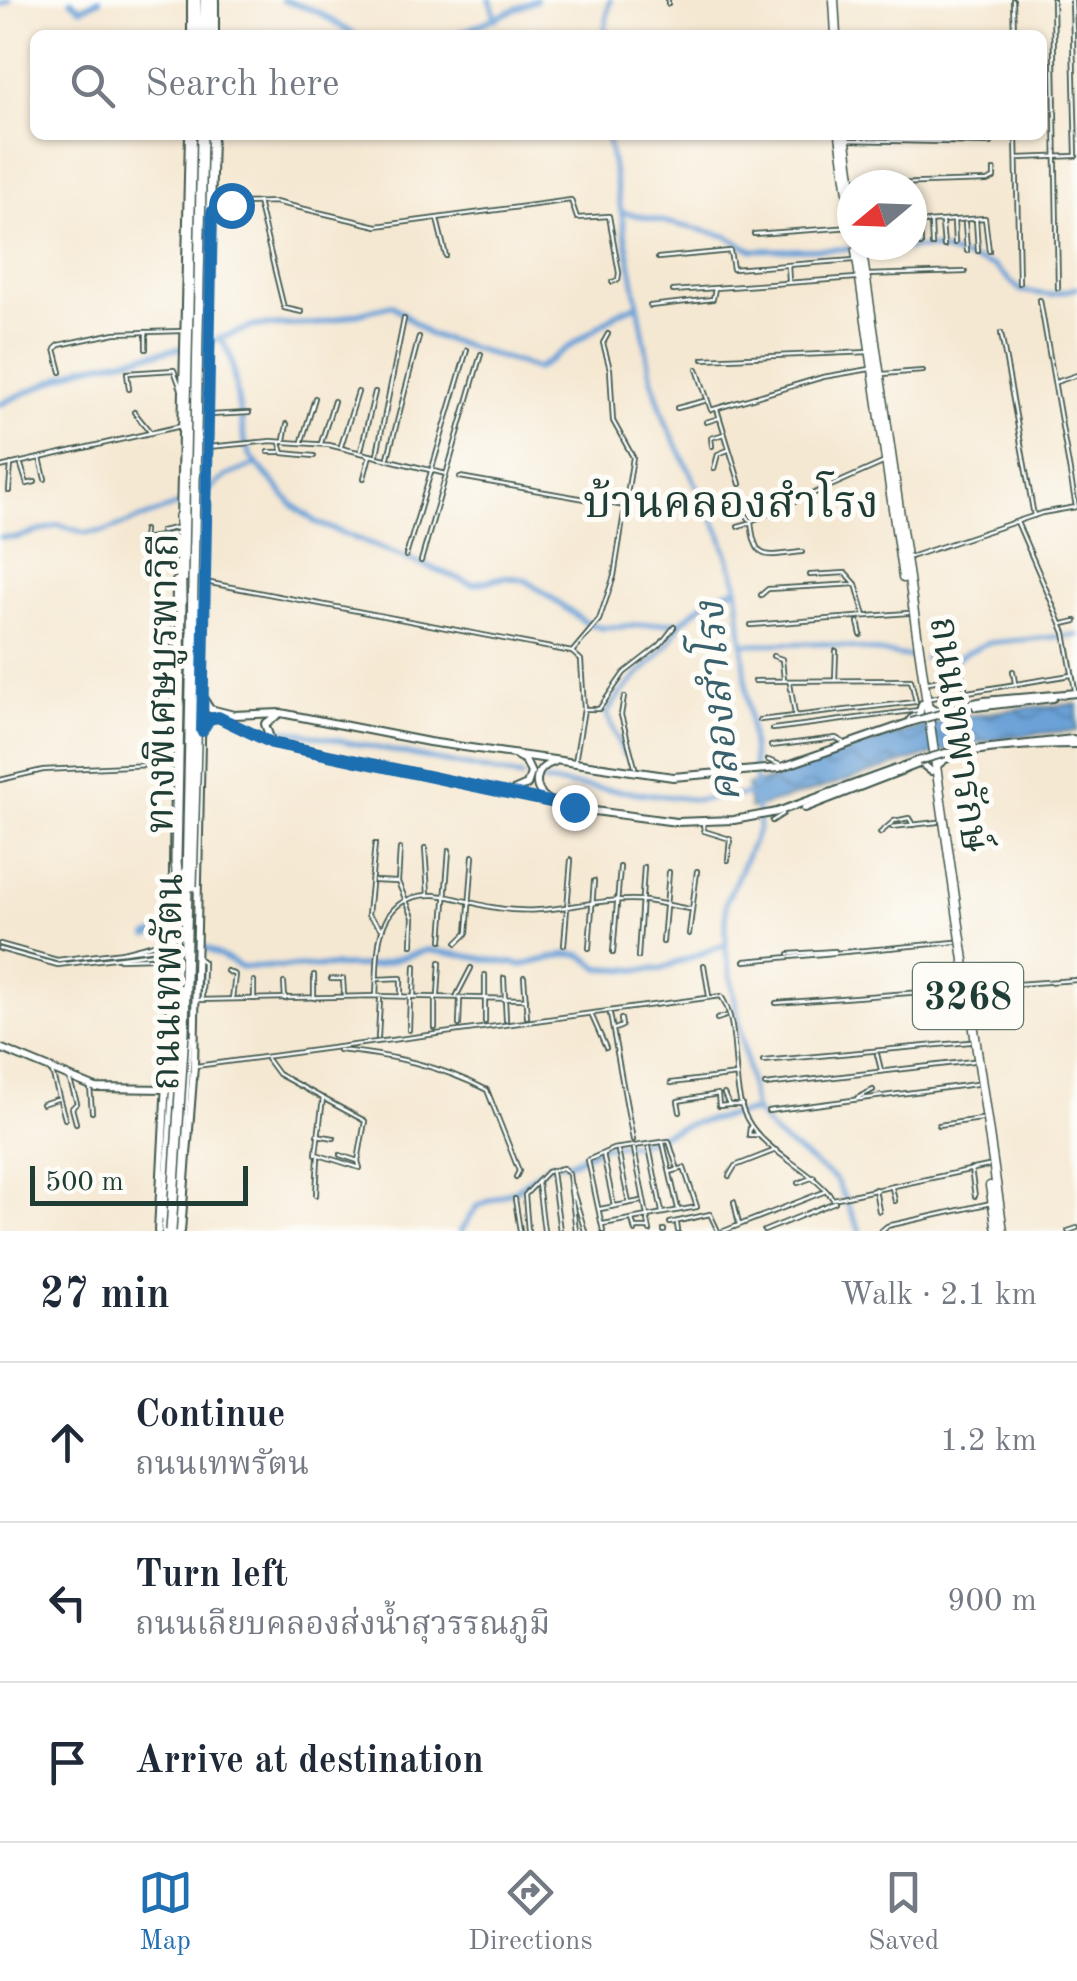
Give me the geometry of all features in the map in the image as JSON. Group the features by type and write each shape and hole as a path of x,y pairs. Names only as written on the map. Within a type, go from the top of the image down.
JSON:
{"highway":[{"path":"202,30 203,0"},
{"name":"ทางพิเศษบูรพาวิถี","path":"170,1230 182,1078 200,140"},
{"path":"179,525 176,873 184,915"},
{"path":"184,915 194,872 203,534"}],"main road":[{"path":"832,0 834,30"},
{"name":"ถนนเทพรัตน","path":"161,1199 172,960 172,764 188,169 198,140"},
{"name":"ถนนเทพรัตน","path":"170,1230 194,202 200,140"},
{"name":"ถนนเทพรัตน","path":"170,1230 194,1066 199,1000 207,184 201,140"},
{"name":"ถนนเทพรัตน","path":"170,1230 180,1192 204,582 212,212 212,149 204,140"},
{"path":"844,140 847,170"},
{"path":"845,140 852,170"},
{"path":"207,184 212,149"},
{"path":"188,169 194,202"},
{"name":"ถนนเทพารักษ์","path":"860,260 906,559 923,706"},
{"name":"ถนนเทพารักษ์","path":"863,277 871,352 877,372"},
{"name":"ถนนเทพารักษ์","path":"886,436 886,461 1000,1231"},
{"path":"183,698 200,698 210,709 226,714 281,713 636,774 731,776 810,759 940,714 1077,694"},
{"path":"779,768 916,718 923,706 935,711 1007,698 1077,694"},
{"path":"272,743 265,724 281,713"},
{"path":"202,731 209,719 218,717 272,743 628,818 702,822 734,820 825,802 918,764 933,766 944,758 1077,742"},
{"path":"780,812 946,753 1052,740 1077,742"},
{"path":"491,788 515,791 529,782 528,764 511,754"},
{"path":"554,803 540,794 536,778 546,764 562,761"},
{"name":"ถนนเทพารักษ์","path":"933,766 955,942 1000,1231"},
{"name":"ถนนเทพรัตน","path":"172,869 180,859"},
{"path":"1,1049 90,1085 168,1089"},
{"path":"1,1049 96,1084 121,1089"},
{"path":"161,1199 170,1230"}],"street":[{"path":"1013,0 1014,30"},
{"path":"1052,0 1058,288"},
{"path":"1016,158 1077,156 1072,0"},
{"path":"918,140 992,143"},
{"path":"1016,140 1019,284"},
{"path":"1035,158 1036,151"},
{"path":"927,183 986,181 994,178 994,170"},
{"path":"212,212 258,202 279,203 372,226 572,200 578,218 609,216 619,278 612,282"},
{"path":"258,202 284,308 302,312"},
{"path":"437,219 446,256"},
{"path":"976,219 978,251"},
{"path":"954,220 955,243"},
{"path":"965,220 967,251"},
{"path":"927,222 987,220 990,250"},
{"path":"942,221 944,246"},
{"path":"931,222 932,244"},
{"path":"754,234 837,226"},
{"path":"658,258 730,251 732,269 837,256"},
{"path":"788,265 789,283"},
{"path":"673,291 965,272"},
{"path":"650,306 713,299 715,288"},
{"path":"906,559 1034,516 1076,507 1040,300"},
{"path":"377,456 404,320"},
{"path":"61,372 57,346 134,332 185,331"},
{"path":"132,344 134,332"},
{"path":"146,332 146,349"},
{"path":"1001,333 1034,516"},
{"path":"572,652 599,620 619,560 634,457 613,421 610,372 602,343 608,334"},
{"path":"388,459 419,337"},
{"path":"406,556 467,350"},
{"path":"703,359 871,352"},
{"path":"421,561 481,354"},
{"path":"129,389 127,373 174,370 178,390 184,392"},
{"path":"697,370 709,410 821,378 923,371"},
{"path":"1054,382 1077,375"},
{"path":"341,447 358,392"},
{"path":"361,452 374,392"},
{"path":"301,442 315,398"},
{"path":"676,408 706,400"},
{"path":"320,444 334,401"},
{"path":"717,408 740,484"},
{"path":"134,412 152,432"},
{"path":"208,415 249,412"},
{"path":"143,425 146,418"},
{"path":"706,422 720,418"},
{"path":"280,452 286,424"},
{"path":"0,467 183,426"},
{"path":"712,446 712,438 724,434"},
{"path":"206,447 282,441 320,444 446,474"},
{"path":"714,469 718,454 729,450"},
{"path":"268,452 314,456"},
{"path":"364,478 370,454"},
{"path":"40,458 45,479"},
{"path":"738,526 886,461"},
{"path":"20,462 26,482 35,482"},
{"path":"10,491 12,464"},
{"path":"460,477 626,506"},
{"path":"423,500 437,504"},
{"path":"731,502 736,501 751,522 755,544 764,555 775,558 802,552"},
{"path":"1017,522 1065,633 1077,694"},
{"path":"144,530 143,538 179,525"},
{"path":"161,531 179,525"},
{"path":"415,528 429,532"},
{"path":"810,575 846,573 856,584 866,618"},
{"path":"204,582 572,652 581,660 584,709 574,764"},
{"path":"761,595 766,590 856,584"},
{"path":"751,625 908,613"},
{"path":"858,618 860,635"},
{"path":"1061,625 1076,621"},
{"path":"584,709 599,709 624,673 660,646 674,627"},
{"path":"835,681 836,652"},
{"path":"774,656 782,659 795,716"},
{"path":"1070,660 1077,660"},
{"path":"923,683 946,678 946,668"},
{"path":"960,668 966,693"},
{"path":"1013,671 1015,684"},
{"path":"773,729 923,706 966,693 1073,674"},
{"path":"755,681 912,681 923,706"},
{"path":"624,696 621,715 636,774"},
{"path":"760,720 923,706"},
{"path":"771,746 836,738 843,742"},
{"path":"768,760 779,768"},
{"path":"0,780 43,770 172,764"},
{"path":"772,822 780,812"},
{"path":"892,827 892,822 909,818 913,826"},
{"path":"702,822 704,831 730,839 728,860"},
{"path":"880,832 938,822"},
{"path":"375,844 368,918 382,928"},
{"path":"425,848 428,896"},
{"path":"400,850 398,882 414,923 412,945"},
{"path":"442,940 450,850"},
{"path":"457,943 467,933 473,856"},
{"path":"564,945 571,860"},
{"path":"613,954 620,866"},
{"path":"638,957 644,867"},
{"path":"689,934 697,871"},
{"path":"663,942 669,872"},
{"path":"372,880 398,882"},
{"path":"589,948 594,881"},
{"path":"378,1038 382,928 390,913 406,900 446,896 542,912 642,900 690,910"},
{"path":"122,953 172,938"},
{"path":"745,961 955,942"},
{"path":"156,953 160,944"},
{"path":"0,946 58,965 122,953 156,953 172,960"},
{"path":"789,954 836,952"},
{"path":"76,961 156,953"},
{"path":"434,1028 440,962"},
{"path":"704,965 709,998"},
{"path":"409,1030 415,966"},
{"path":"459,1025 458,997 471,968"},
{"path":"227,971 235,976 232,1001"},
{"path":"314,975 314,998"},
{"path":"485,976 485,1022"},
{"path":"524,977 528,1017"},
{"path":"378,979 400,978 401,997"},
{"path":"504,978 506,1020"},
{"path":"331,979 343,979 344,996"},
{"path":"776,1003 1077,980"},
{"path":"254,981 254,1001"},
{"path":"284,982 285,1000"},
{"path":"199,1000 344,996 526,1000"},
{"path":"194,1066 723,997 746,1119 776,1150 816,1177 838,1200"},
{"path":"610,1010 634,1140"},
{"path":"591,1013 606,1048"},
{"path":"717,1019 728,1016"},
{"path":"613,1029 622,1027 620,1019"},
{"path":"763,1062 970,1042"},
{"path":"338,1049 410,1060 487,1090 518,1171 516,1176"},
{"path":"876,1051 882,1072"},
{"path":"266,1057 278,1074 364,1121 360,1168 321,1156"},
{"path":"765,1085 975,1061"},
{"path":"52,1070 65,1118"},
{"path":"671,1082 738,1075"},
{"path":"70,1076 76,1122"},
{"path":"768,1111 976,1084"},
{"path":"90,1085 92,1112"},
{"path":"857,1099 861,1092 873,1090"},
{"path":"680,1112 678,1101 718,1094 719,1106 744,1104"},
{"path":"724,1094 730,1105"},
{"path":"321,1156 317,1135 324,1097"},
{"path":"42,1104 58,1099"},
{"path":"939,1125 981,1119"},
{"path":"317,1135 334,1138"},
{"path":"603,1231 588,1160 602,1152 669,1141 678,1170"},
{"path":"663,1143 679,1210"},
{"path":"316,1196 325,1146"},
{"path":"649,1147 662,1213"},
{"path":"618,1149 629,1204"},
{"path":"632,1219 634,1230 650,1229 634,1149"},
{"path":"729,1176 735,1166 776,1150"},
{"path":"602,1152 614,1206"},
{"path":"340,1155 358,1161"},
{"path":"764,1231 857,1194 988,1166"},
{"path":"602,1225 697,1206 684,1168 670,1172"},
{"path":"528,1231 524,1198 552,1170 566,1169 584,1231"},
{"path":"552,1170 560,1231"},
{"path":"971,1170 974,1196"},
{"path":"798,1184 816,1177"},
{"path":"538,1182 544,1231"},
{"path":"570,1184 576,1231"},
{"path":"892,1186 895,1201"},
{"path":"875,1189 879,1211"},
{"path":"724,1231 827,1191"},
{"path":"515,1199 520,1231"},
{"path":"598,1210 644,1200"},
{"path":"734,1202 739,1225"},
{"path":"882,1231 887,1226 993,1202"},
{"path":"670,1223 710,1214 718,1231"},
{"path":"616,1222 618,1231"},
{"path":"677,1224 678,1231"},
{"path":"1068,1231 1077,1228"}],"water":[{"path":"1077,704 1077,731 1033,734 950,749 750,809 747,785 798,771 903,732 976,715"}],"waterway":[{"path":"0,5 9,0"},
{"path":"71,0 81,9 99,0"},
{"path":"283,0 316,11 347,30"},
{"path":"490,0 496,19"},
{"path":"467,30 536,0"},
{"name":"คลองสำโรง","path":"605,30 610,0"},
{"name":"คลองสำโรง","path":"608,140 652,380 666,423 720,533 737,583 756,789"},
{"path":"622,212 727,236 752,250 932,248 994,266 1021,291 1050,295 1077,288"},
{"path":"212,341 255,326 316,324 392,305 428,334 537,369 621,311 637,305"},
{"path":"221,338 231,358 244,439 251,457 293,505 317,523 472,584 506,577 526,580 585,622 602,628 681,622 710,598 737,588"},
{"path":"0,404 84,367 182,348"},
{"path":"203,495 226,476 257,464"},
{"path":"0,537 16,538 59,525 86,533 106,531 184,503"},
{"path":"624,755 607,714 665,647 681,622"},
{"path":"925,658 950,661 987,643 1077,635"},
{"path":"743,644 821,643 911,657"},
{"path":"277,728 522,777"},
{"path":"544,782 699,800 750,794"},
{"name":"คลองสำโรง","path":"757,805 759,828 726,902 726,951 755,1111 774,1134 836,1180 860,1231"},
{"path":"148,936 162,931 184,939"},
{"path":"196,943 242,967 372,966 428,950 523,965 568,954 582,955 600,968 640,970 661,969 726,944"},
{"path":"461,1231 476,1207 517,1189 549,1164 572,1162 602,1146 636,1144 693,1123 755,1111"}],"district":[{"name":"บ้านคลองสำโรง","path":"731,501"}],"route":[{"path":"231,205 212,212 202,731 209,719 218,717 272,743 445,776 574,807"}]}
